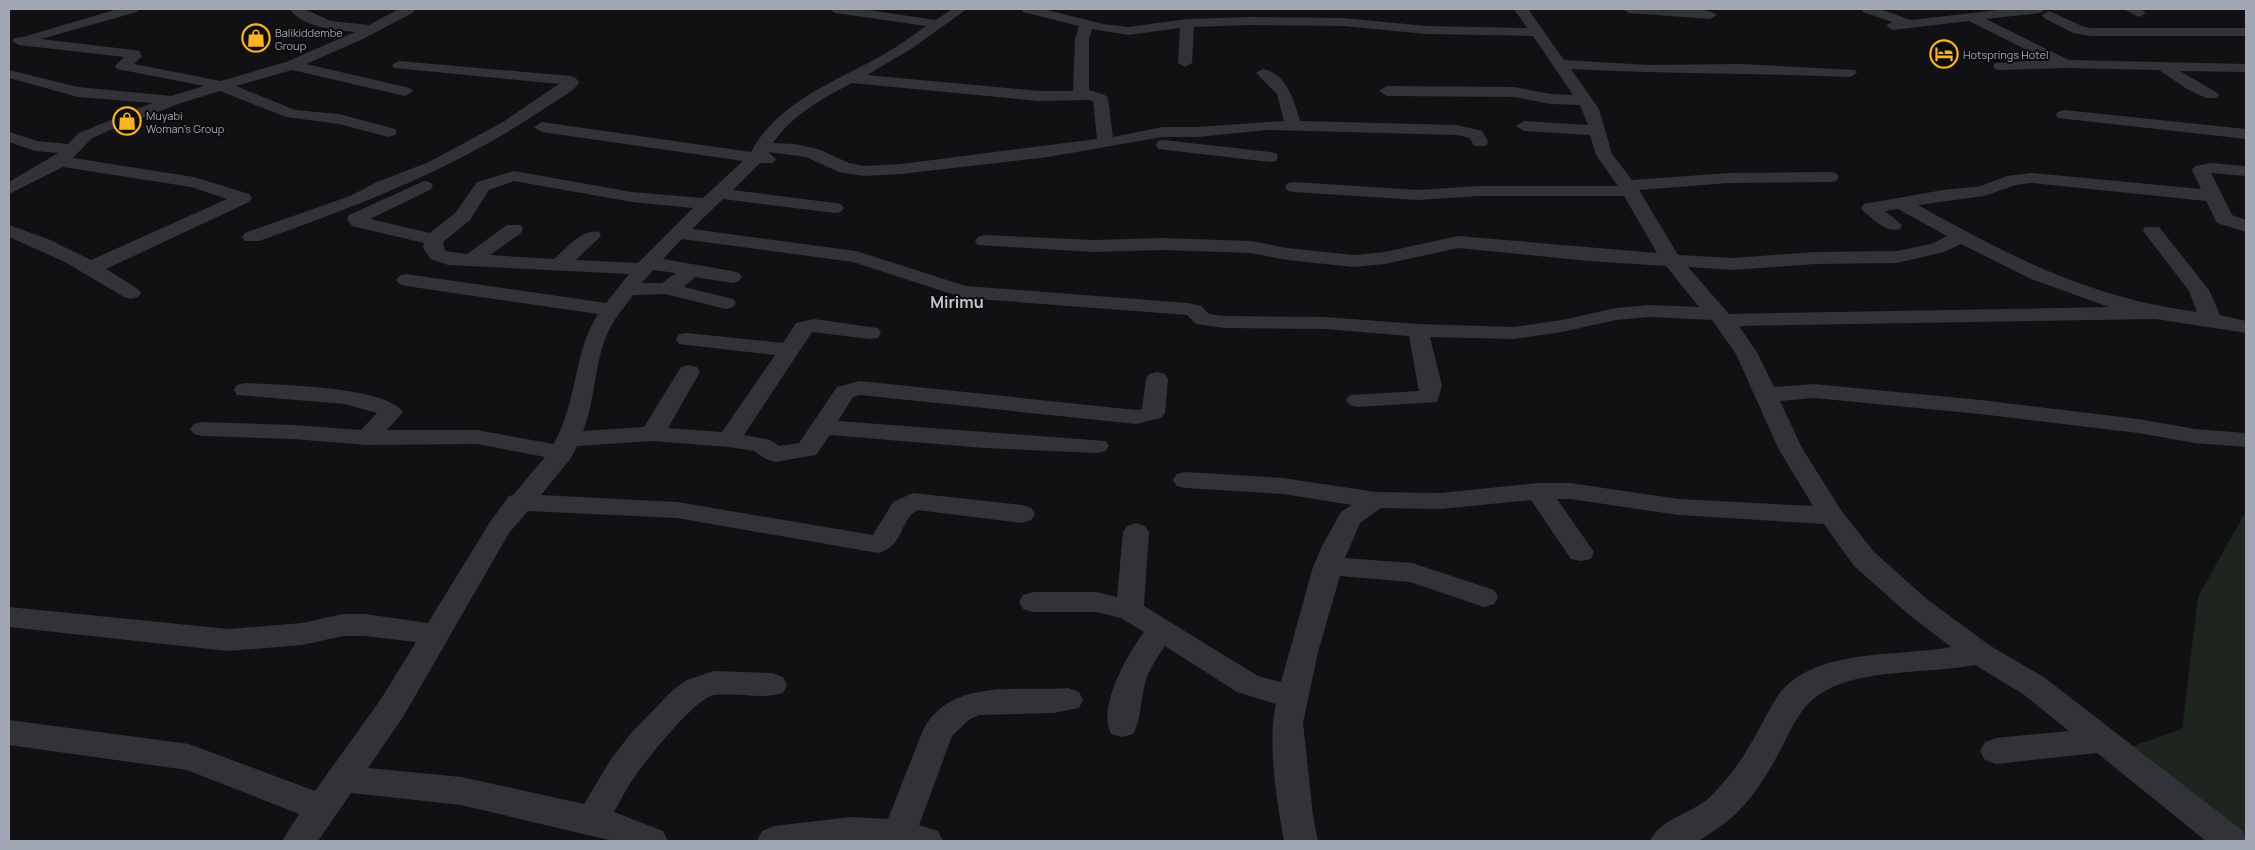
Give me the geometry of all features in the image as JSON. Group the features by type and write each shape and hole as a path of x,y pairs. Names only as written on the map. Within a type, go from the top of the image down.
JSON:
{"street":[{"path":"14,43 132,9"},
{"path":"296,9 330,26 371,29"},
{"path":"9,189 65,155 84,136 175,100 291,65 410,9"},
{"path":"835,9 939,24"},
{"path":"299,841 392,708 434,634 499,528 518,502 565,446 578,415 596,339 611,310 646,266 677,232 759,152 794,111 848,78 893,55 961,9"},
{"path":"1028,9 1087,24 1128,31 1187,23 1343,22 1427,30 1536,32"},
{"path":"1521,9 1591,109 1604,155 1628,189 1672,260 1720,317 1747,354 1790,448 1832,516 1864,558 1918,607 1979,652 2034,686 2231,841"},
{"path":"1629,9 1710,15"},
{"path":"1868,9 1910,24"},
{"path":"1924,9 1950,19"},
{"path":"1893,26 1969,16 2044,12 2078,30 2090,32 2246,32"},
{"path":"1969,16 2066,64"},
{"path":"1185,64 1187,23"},
{"path":"1081,94 1082,39 1087,24"},
{"path":"14,43 134,54 135,56 122,66 193,78 221,86 279,110 339,119 389,132"},
{"path":"359,80 427,53"},
{"path":"1558,64 1649,69 1740,68 1850,73"},
{"path":"2000,66 2066,64 2246,68"},
{"path":"291,65 405,91"},
{"path":"252,237 356,200 383,186 435,166 509,125 572,81 399,65"},
{"path":"2164,67 2192,86 2211,95"},
{"path":"1263,72 1284,92 1293,126"},
{"path":"9,74 78,92 175,100"},
{"path":"848,78 1039,96 1081,94 1100,98 1113,142"},
{"path":"1387,91 1420,84 1514,92 1551,99 1584,100"},
{"path":"2064,115 2246,134"},
{"path":"759,152 795,149 818,156 845,168 864,171 910,168 1113,142 1162,132 1198,132 1267,125 1457,130 1476,134 1480,142"},
{"path":"1524,126 1597,131"},
{"path":"542,127 759,152 806,166"},
{"path":"9,137 65,155 194,182 243,198 91,268"},
{"path":"1113,142 1270,157"},
{"path":"2246,171 2202,168 2213,196 2227,221 2246,226"},
{"path":"732,276 646,266 448,259 438,255 433,248 434,240 463,216 483,186 496,180 514,176 632,197 712,199 835,208"},
{"path":"1294,188 1418,195 1479,191 1628,189 1729,178 1830,177"},
{"path":"1893,225 1870,208 1984,191 2013,180 2030,178 2213,196"},
{"path":"424,186 356,220 434,240"},
{"path":"1900,203 1996,255 2076,290 2107,301 2154,313 2211,320 2246,327"},
{"path":"470,260 514,229"},
{"path":"9,231 36,240 91,268 131,293"},
{"path":"2152,231 2199,290 2211,320"},
{"path":"677,232 856,257 964,292 1038,296 1188,309 1194,310 1203,320 1216,322 1325,323 1418,330 1514,333 1562,326 1616,314 1650,311 1720,317 1838,320 2154,313"},
{"path":"561,263 592,236"},
{"path":"985,241 1093,246 1163,244 1250,247 1287,254 1354,261 1384,258 1458,242 1588,255 1734,264 1815,258 1897,257 1937,248 1961,237"},
{"path":"669,289 682,280 690,270"},
{"path":"406,280 611,310"},
{"path":"628,289 669,289 726,303"},
{"path":"729,440 802,330 810,326 870,333"},
{"path":"1358,400 1429,397 1431,386 1418,330"},
{"path":"687,340 790,350"},
{"path":"652,434 689,372"},
{"path":"202,429 293,432 367,438 477,437 565,446 652,434 729,440 761,445 775,454 807,450 818,438 821,427 845,392 860,388 1136,417 1153,413 1157,379"},
{"path":"244,390 347,397 388,409 391,412 367,438"},
{"path":"1765,395 1814,391 1980,407 2138,426 2195,436 2246,440"},
{"path":"821,427 984,441 1097,446"},
{"path":"1186,480 1283,486 1376,500 1440,502 1538,491 1570,491 1679,506 1832,516"},
{"path":"1538,491 1581,552"},
{"path":"1302,841 1296,815 1287,723 1327,567 1350,518 1376,500"},
{"path":"518,502 677,510 878,544 885,538 902,508 913,502 1022,514"},
{"path":"1130,610 1136,532"},
{"path":"1327,567 1360,567 1412,573 1484,597"},
{"path":"1033,602 1096,602 1130,610 1248,684 1293,698"},
{"path":"9,617 228,640 302,634 343,626 365,625 434,634"},
{"path":"1122,725 1129,686 1139,661 1161,630"},
{"path":"1667,841 1717,812 1758,761 1789,704 1809,686 1835,673 1865,666 1947,659 1979,652"},
{"path":"592,820 622,768 643,741 685,697 698,688 714,683 772,685"},
{"path":"774,841 850,832 912,839 939,730 950,716 966,707 990,700 1029,702 1068,700"},
{"path":"9,733 189,757 322,808"},
{"path":"1996,751 2101,740"},
{"path":"343,779 461,791 592,820 651,841"}],"shaded area":[{"path":"2246,511 2246,841 2217,821 2127,748 2182,729 2198,597"}],"place":[{"name":"Balikiddembe Group","path":"256,38"},
{"name":"Hotsprings Hotel","path":"1944,54"},
{"name":"Muyabi Woman's Group","path":"127,121"}],"district":[{"name":"Mirimu","path":"957,302"}]}
